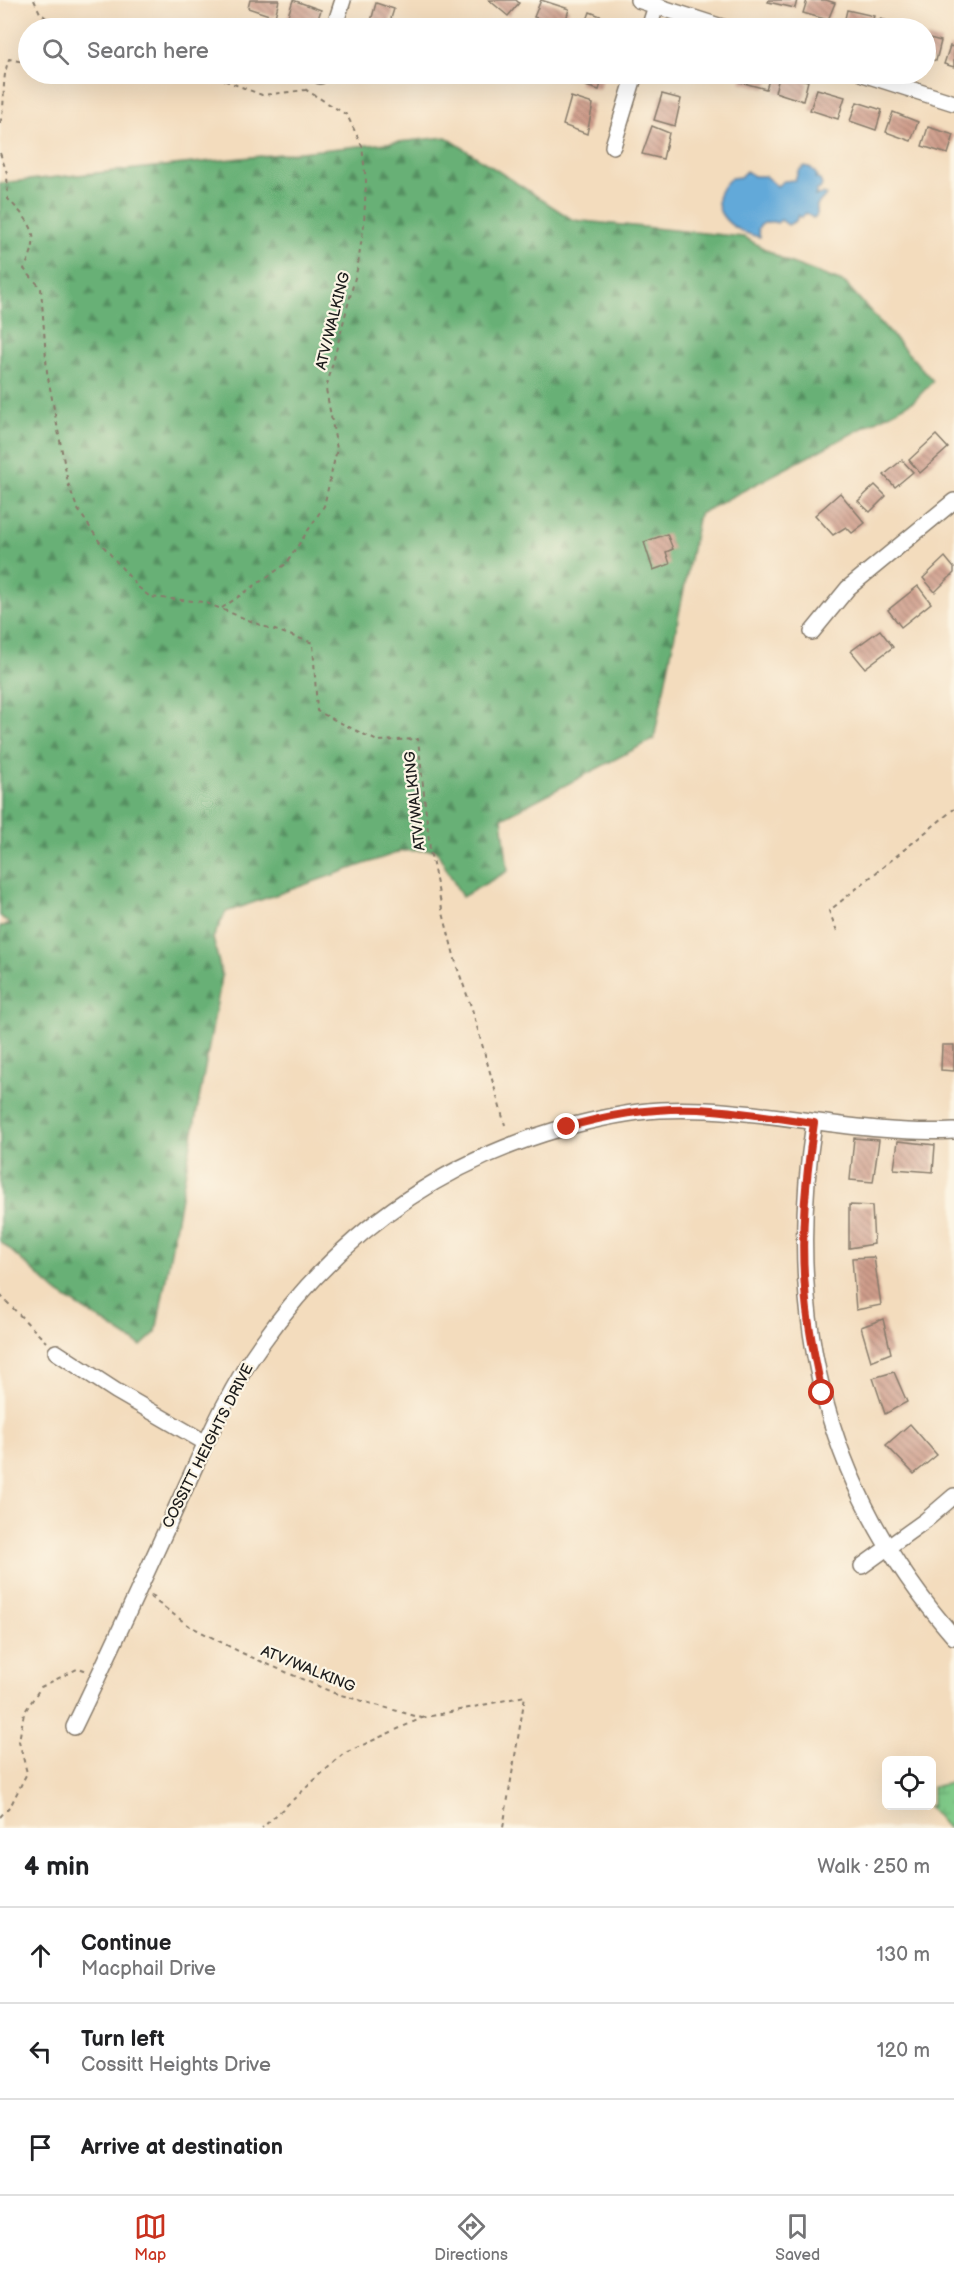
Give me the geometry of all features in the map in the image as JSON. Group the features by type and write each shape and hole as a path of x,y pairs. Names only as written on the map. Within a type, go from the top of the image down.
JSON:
{"street":[{"path":"337,18 343,0"},
{"path":"638,0 694,18"},
{"path":"652,18 656,6"},
{"path":"613,146 632,84"},
{"path":"894,84 954,103"},
{"path":"812,632 848,588 954,501"},
{"name":"COSSITT HEIGHTS DRIVE","path":"74,1727 206,1443 242,1373 259,1346 285,1312 337,1256 391,1210 426,1185 502,1148 575,1125 656,1110 698,1109 814,1123 936,1132 954,1131"},
{"path":"814,1123 806,1183 803,1246 805,1288 812,1343 827,1410 840,1450 871,1519 911,1585 954,1636"},
{"path":"56,1352 116,1391 206,1443"},
{"path":"862,1566 926,1520 954,1496"}],"path":[{"path":"34,0 40,13 46,18"},
{"path":"0,123 4,111 3,75 9,59 18,61"},
{"path":"235,84 262,94 306,90 312,84"},
{"name":"ATV/WALKING","path":"222,609 286,564 324,506 337,449 326,389 357,270 364,224 366,181 362,146 347,115 306,90"},
{"name":"ATV/WALKING","path":"0,153 7,173 8,199 31,222 34,251 24,270 41,288 47,372 68,483 77,508 99,541 138,587 150,597 204,602 313,643 317,711 377,741 418,739 430,850 442,909 457,967 472,1009 505,1125"},
{"path":"837,931 829,911 954,809"},
{"path":"0,1295 56,1352"},
{"path":"138,1587 159,1599"},
{"name":"ATV/WALKING","path":"138,1587 188,1625 242,1653 334,1693 422,1718"},
{"path":"0,1816 11,1805 27,1773 19,1741 24,1713 41,1687 79,1668 98,1676"},
{"path":"262,1828 344,1754 422,1718 525,1696 503,1828"}],"green space":[{"path":"446,137 573,220 744,237 786,261 845,283 933,381 914,401 699,514 654,739 502,818 508,871 462,897 436,850 402,851 226,912 213,938 222,976 156,1332 141,1346 58,1293 0,1241 0,926 11,925 0,916 0,183"},
{"path":"954,1782 954,1828 947,1828 931,1810 936,1810 936,1786"}],"water":[{"path":"805,166 811,168 817,175 815,178 820,180 822,185 815,196 824,193 826,195 817,205 815,217 806,213 801,218 798,215 796,221 788,225 781,220 777,223 764,223 758,229 760,237 738,229 723,216 718,198 722,188 731,178 740,177 746,171 754,176 765,176 777,186 784,181 795,180 798,171"}],"building":[{"path":"250,0 279,0 275,17 248,8"},
{"path":"293,0 321,10 318,18 287,18"},
{"path":"489,0 516,0 519,3 508,16"},
{"path":"541,0 569,9 566,18 534,17"},
{"path":"769,0 797,0 795,8 768,2"},
{"path":"807,0 826,0 835,3 829,18 803,13"},
{"path":"376,3 394,9 391,18 372,18"},
{"path":"847,10 874,16 873,18 845,18"},
{"path":"590,12 605,18 588,18"},
{"path":"936,40 941,41 936,61"},
{"path":"950,46 954,47 954,67 944,64"},
{"path":"579,84 601,84 599,90"},
{"path":"747,84 768,84 766,89"},
{"path":"777,84 807,84 803,101 775,92"},
{"path":"817,89 845,97 838,119 810,110"},
{"path":"662,94 681,99 675,126 654,120"},
{"path":"571,97 593,104 587,134 563,125"},
{"path":"857,102 882,110 876,130 850,121"},
{"path":"893,112 918,122 911,141 886,132"},
{"path":"652,126 669,133 663,159 642,154"},
{"path":"928,127 954,135 948,154 922,146"},
{"path":"936,435 948,448 920,473 909,460"},
{"path":"902,460 913,472 895,487 884,475"},
{"path":"875,485 886,496 870,512 858,501"},
{"path":"840,493 865,523 852,533 846,527 833,535 815,515"},
{"path":"667,534 673,549 666,552 670,564 653,570 644,542"},
{"path":"945,557 954,568 954,573 935,592 923,578"},
{"path":"918,586 931,603 901,627 888,610"},
{"path":"880,630 893,647 865,668 851,651"},
{"path":"942,1045 954,1045 954,1071 941,1070"},
{"path":"854,1138 879,1140 873,1182 850,1180"},
{"path":"898,1141 935,1145 933,1172 894,1169"},
{"path":"849,1205 872,1206 874,1244 849,1248"},
{"path":"874,1257 881,1305 856,1310 852,1258"},
{"path":"883,1319 891,1353 871,1361 861,1327"},
{"path":"894,1372 907,1402 885,1414 873,1378"},
{"path":"910,1424 937,1455 914,1474 886,1445"}],"route":[{"path":"567,1127 614,1116 656,1110 698,1109 814,1123 804,1204 803,1246 805,1288 812,1343 822,1393"}]}
